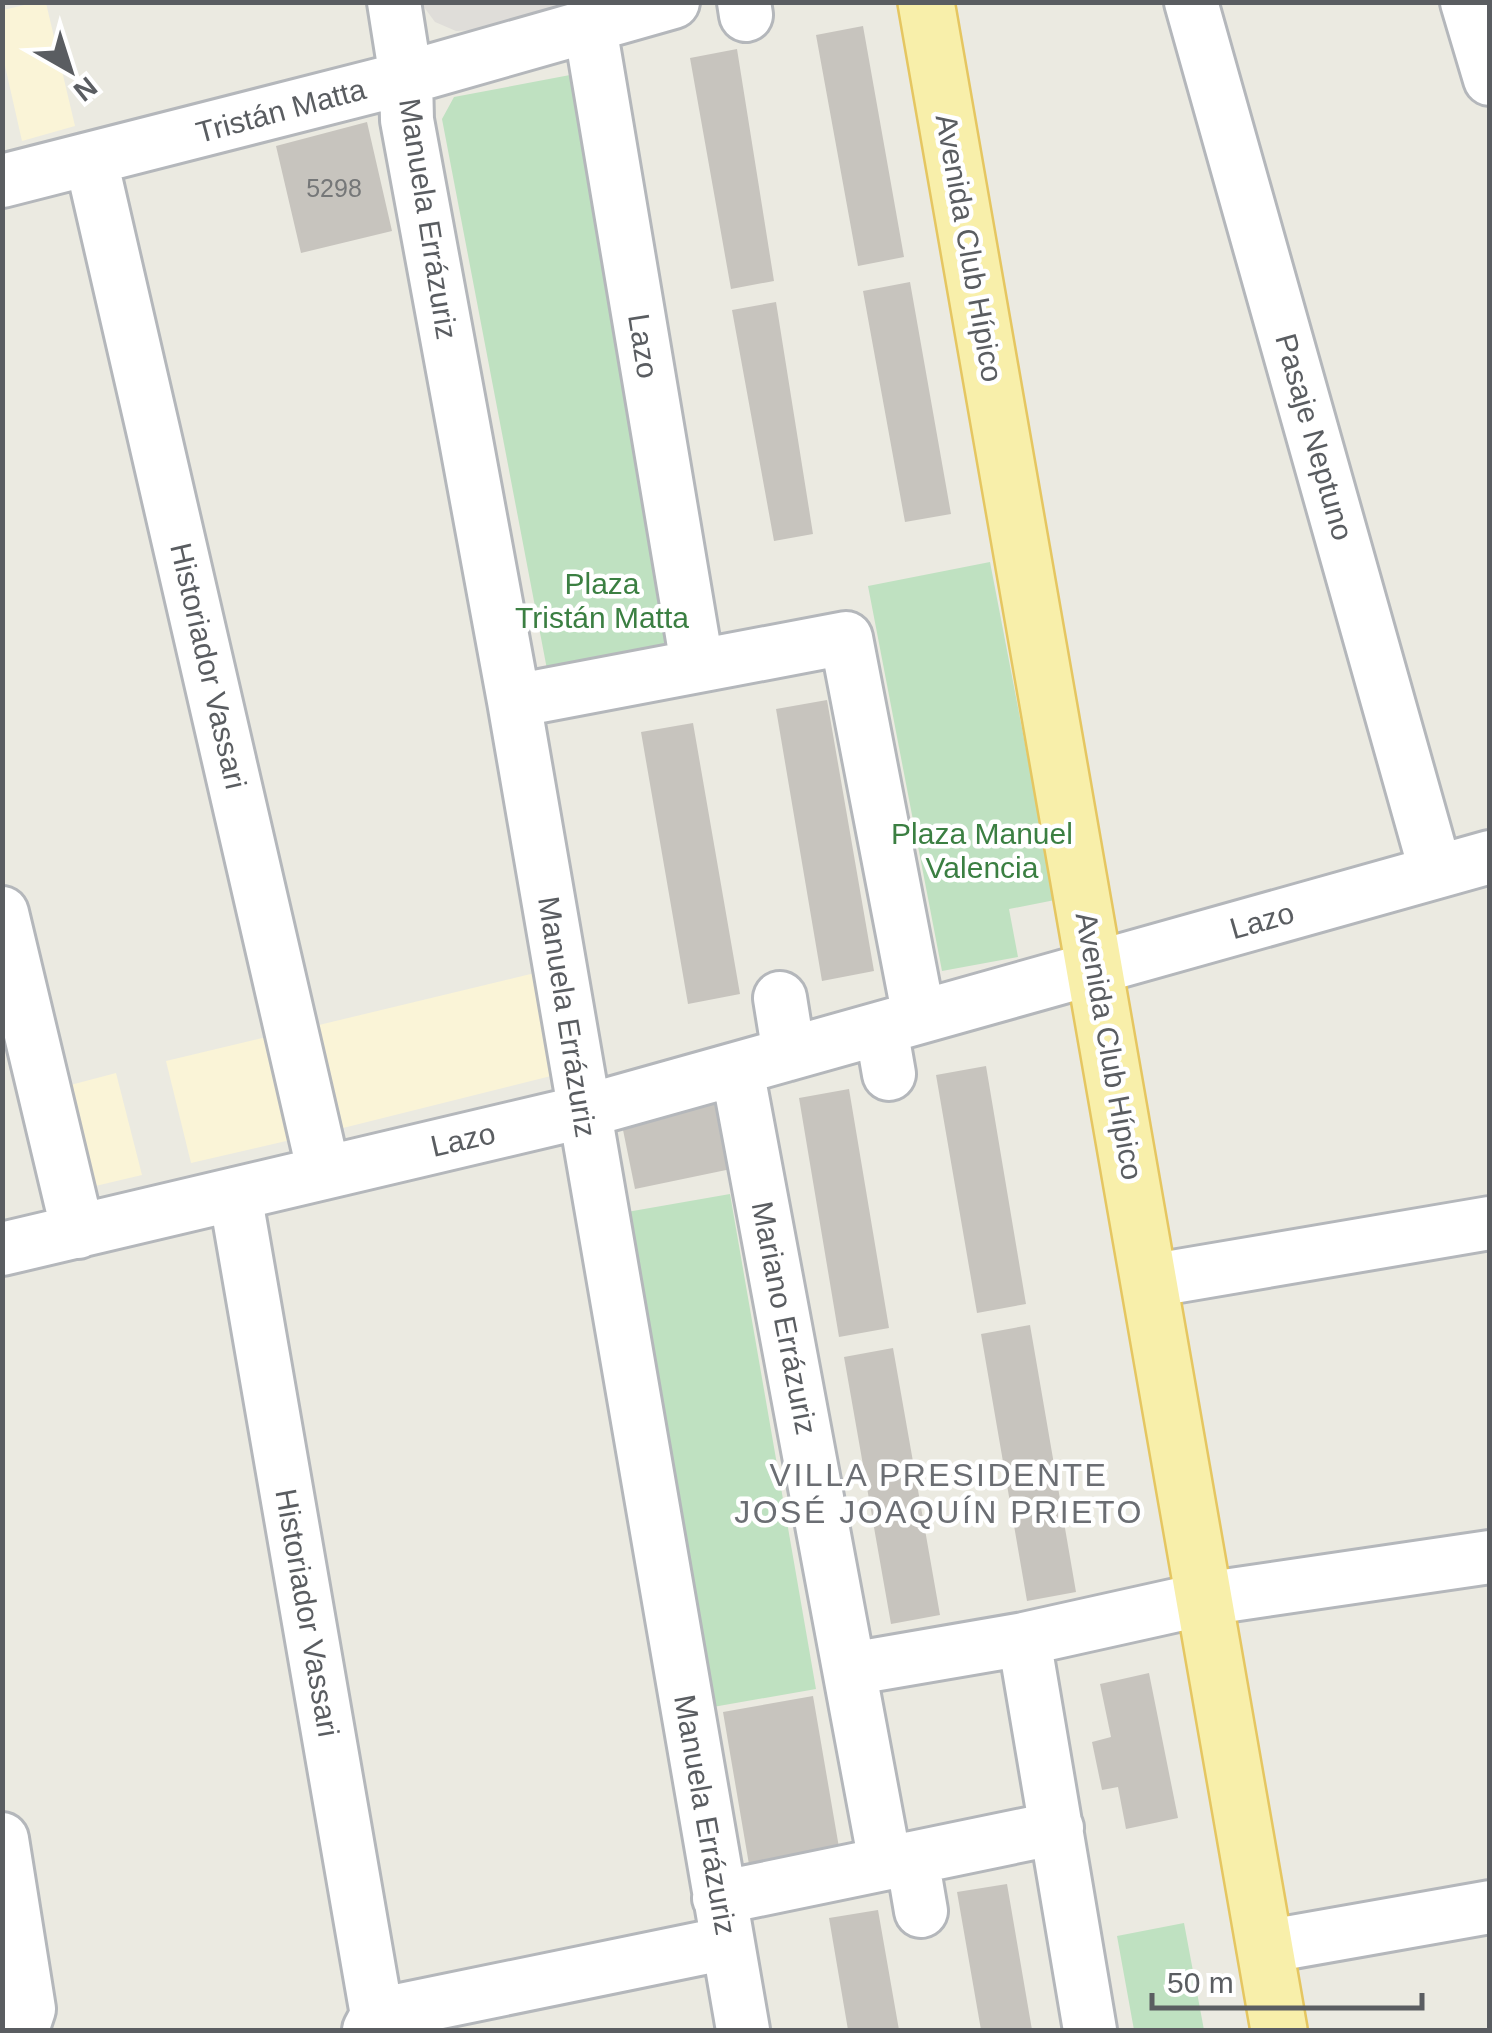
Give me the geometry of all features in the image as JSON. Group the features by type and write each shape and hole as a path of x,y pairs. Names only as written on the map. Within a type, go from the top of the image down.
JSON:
{"main road":[{"name":"Avenida Club Hípico","path":"926,2 1278,2030"}],"street":[{"name":"Manuela Errázuriz","path":"394,2 406,78 407,120 514,702 743,2030"},
{"name":"Tristán Matta","path":"2,181 406,78 673,2"},
{"name":"Pasaje Neptuno","path":"1191,2 1436,872"},
{"path":"1468,2 1490,79"},
{"name":"Lazo","path":"590,27 696,664"},
{"name":"Historiador Vassari","path":"91,160 324,1173"},
{"path":"514,702 846,638 896,1040"},
{"name":"Lazo","path":"2,1249 582,1112 789,1054 896,1040 1095,968 1490,857"},
{"path":"2,913 78,1232"},
{"path":"780,998 789,1054"},
{"name":"Mariano Errázuriz","path":"738,1068 850,1668 898,1860 921,1912"},
{"name":"Historiador Vassari","path":"235,1194 373,2023"},
{"path":"1150,1281 1490,1223"},
{"path":"850,1668 1024,1639 1204,1599 1490,1557"},
{"path":"1024,1639 1090,2030"},
{"path":"373,2023 723,1920 898,1860 1057,1828"},
{"path":"4,1850 29,2009 22,2030"},
{"path":"1264,1946 1490,1907"}],"shaded area":[{"path":"46,3 75,126 22,141 3,57 3,10"},
{"path":"421,3 586,3 491,29 456,31 435,22"},
{"path":"539,972 559,1074 343,1128 319,1025"},
{"path":"275,1035 299,1138 191,1163 166,1061"},
{"path":"116,1073 142,1175 87,1188 63,1087"}],"green space":[{"name":"Plaza Tristán Matta","path":"570,75 682,659 550,685 442,119 454,97"},
{"name":"Plaza Manuel Valencia","path":"990,562 1055,900 1009,909 1018,957 942,971 868,586"},
{"path":"730,1194 816,1689 713,1707 627,1212"},
{"path":"1184,1923 1204,2030 1134,2030 1117,1936"}],"building":[{"path":"863,26 904,257 858,266 816,35"},
{"path":"737,49 774,281 731,289 690,58"},
{"path":"367,122 392,231 301,253 276,146"},
{"path":"910,282 951,514 905,522 863,291"},
{"path":"776,302 813,534 774,541 732,310"},
{"path":"827,700 874,971 822,981 776,709"},
{"path":"693,723 740,994 688,1004 641,732"},
{"path":"986,1066 1026,1304 977,1313 936,1075"},
{"path":"849,1089 889,1328 839,1337 799,1098"},
{"path":"717,1101 731,1169 635,1189 621,1120"},
{"path":"1030,1325 1076,1592 1027,1601 981,1334"},
{"path":"893,1348 940,1615 891,1624 844,1357"},
{"path":"1149,1673 1178,1818 1126,1829 1118,1787 1102,1790 1092,1742 1111,1737 1100,1684"},
{"path":"813,1696 842,1865 752,1882 723,1712"},
{"path":"1007,1884 1032,2030 981,2030 957,1892"},
{"path":"878,1910 899,2030 848,2030 829,1918"}],"district":[{"name":"VILLA PRESIDENTE JOSÉ JOAQUÍN PRIETO","path":"939,1494"}]}
